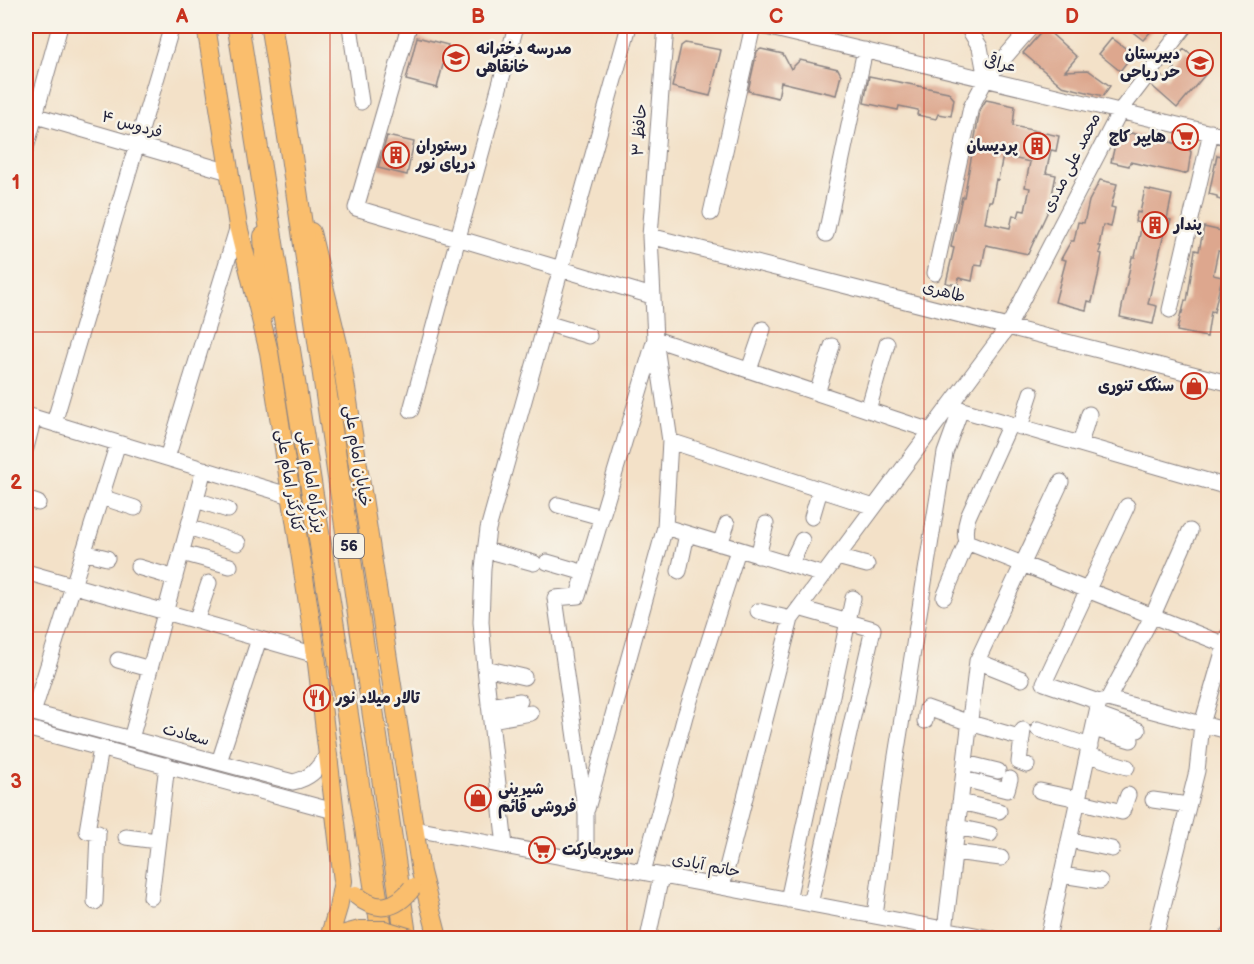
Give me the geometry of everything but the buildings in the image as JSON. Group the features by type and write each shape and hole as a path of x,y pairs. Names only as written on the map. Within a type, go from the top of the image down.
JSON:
{"highway":[{"name":"بزرگراه امام علی","path":"238,26 383,939"},
{"name":"بزرگراه امام علی","path":"271,26 406,939"}],"main road":[{"name":"کنارگذر امام علی","path":"206,26 238,226 268,352 316,655 343,881 329,939"},
{"name":"خیابان امام علی","path":"291,153 341,356 414,829 417,880 438,939"},
{"path":"260,161 268,352"},
{"path":"343,881 363,902 383,907 405,897 417,880"},
{"path":"336,939 360,930 385,930 412,938"}],"street":[{"path":"26,148 30,114 60,26"},
{"path":"54,423 172,26"},
{"path":"350,26 361,102"},
{"path":"409,26 356,208 652,296"},
{"path":"411,410 516,26"},
{"path":"505,846 484,668 481,622 483,568 489,529 629,26"},
{"name":"حافظ ۳","path":"586,815 665,527 670,441 655,339 650,236 666,26"},
{"path":"711,213 753,26"},
{"name":"عراقی","path":"762,26 1228,136"},
{"path":"967,26 980,47 986,79"},
{"path":"935,273 971,107 986,79 1032,26"},
{"name":"محمد علی مددی","path":"795,614 931,431 955,408 1008,327 1120,111 1185,26"},
{"path":"826,234 865,50"},
{"name":"فردوس ۴","path":"30,114 229,171"},
{"path":"1170,310 1211,132"},
{"path":"167,458 238,226"},
{"name":"طاهری","path":"650,236 1228,383"},
{"path":"546,323 589,336"},
{"path":"749,370 763,329"},
{"path":"586,862 586,815 555,598 578,596 655,339 931,431"},
{"path":"868,410 887,344"},
{"path":"817,393 832,346"},
{"path":"944,597 967,542 965,527 968,517 1031,393"},
{"path":"875,916 895,762 945,453 955,408 1228,487"},
{"path":"1080,444 1089,414"},
{"path":"26,448 30,416 291,496"},
{"path":"670,441 874,507"},
{"path":"29,712 118,443"},
{"path":"131,739 204,469"},
{"path":"945,930 977,662 1061,482"},
{"path":"812,517 820,490"},
{"path":"101,497 135,508"},
{"path":"196,500 228,510"},
{"path":"558,505 602,517"},
{"path":"1127,506 1044,683 1099,711 1134,735"},
{"path":"720,544 727,524"},
{"path":"758,556 766,524"},
{"path":"188,527 238,543"},
{"path":"665,527 824,575"},
{"path":"1048,939 1099,711 1153,615 1190,531"},
{"path":"679,571 687,534"},
{"path":"790,565 802,540"},
{"path":"967,542 1228,642 1202,724 1197,771 1155,939"},
{"path":"486,550 585,573"},
{"path":"643,872 685,716 738,550"},
{"path":"83,552 107,558"},
{"path":"182,553 230,566"},
{"path":"837,557 867,566"},
{"path":"138,567 175,578"},
{"path":"26,572 316,655"},
{"path":"196,621 209,583"},
{"path":"788,900 853,598"},
{"path":"758,611 847,622 873,629 810,904"},
{"path":"722,887 795,614"},
{"path":"219,762 259,639"},
{"path":"118,660 150,669"},
{"path":"977,662 1022,679"},
{"path":"484,668 524,677"},
{"path":"490,713 520,701"},
{"path":"925,721 927,708 970,723 1028,733 1089,750 1127,767"},
{"path":"1099,711 1202,724 1228,730"},
{"name":"سعادت","path":"29,712 293,782"},
{"path":"490,713 531,713"},
{"name":"سعادت","path":"26,728 334,810"},
{"path":"1027,765 1019,762 1028,733"},
{"path":"95,902 98,833 87,831 101,748"},
{"path":"288,797 295,790 293,782 310,776 328,754"},
{"path":"151,897 167,765"},
{"path":"964,771 1007,790 1004,775"},
{"path":"1040,791 1122,812 1128,795"},
{"path":"1153,800 1188,805"},
{"path":"960,802 999,811"},
{"path":"957,827 990,834"},
{"name":"حاتم آبادی","path":"414,829 991,939"},
{"path":"126,837 158,841"},
{"path":"1069,840 1112,849"},
{"path":"954,852 1001,858"},
{"path":"1062,875 1100,881"},
{"path":"648,939 662,876"}],"place":[{"name":"مدرسه دخترانه خانقاهی","path":"456,58"},
{"name":"دبیرستان حر ریاحی","path":"1200,63"},
{"name":"هایپر کاج","path":"1185,137"},
{"name":"پردیسان","path":"1037,146"},
{"name":"رستوران دریای نور","path":"396,155"},
{"name":"پندار","path":"1155,225"},
{"name":"سنگک تنوری","path":"1194,386"},
{"name":"تالار میلاد نور","path":"317,698"},
{"name":"شیرینی فروشی قائم","path":"478,798"},
{"name":"سوپرمارکت","path":"542,850"}]}
